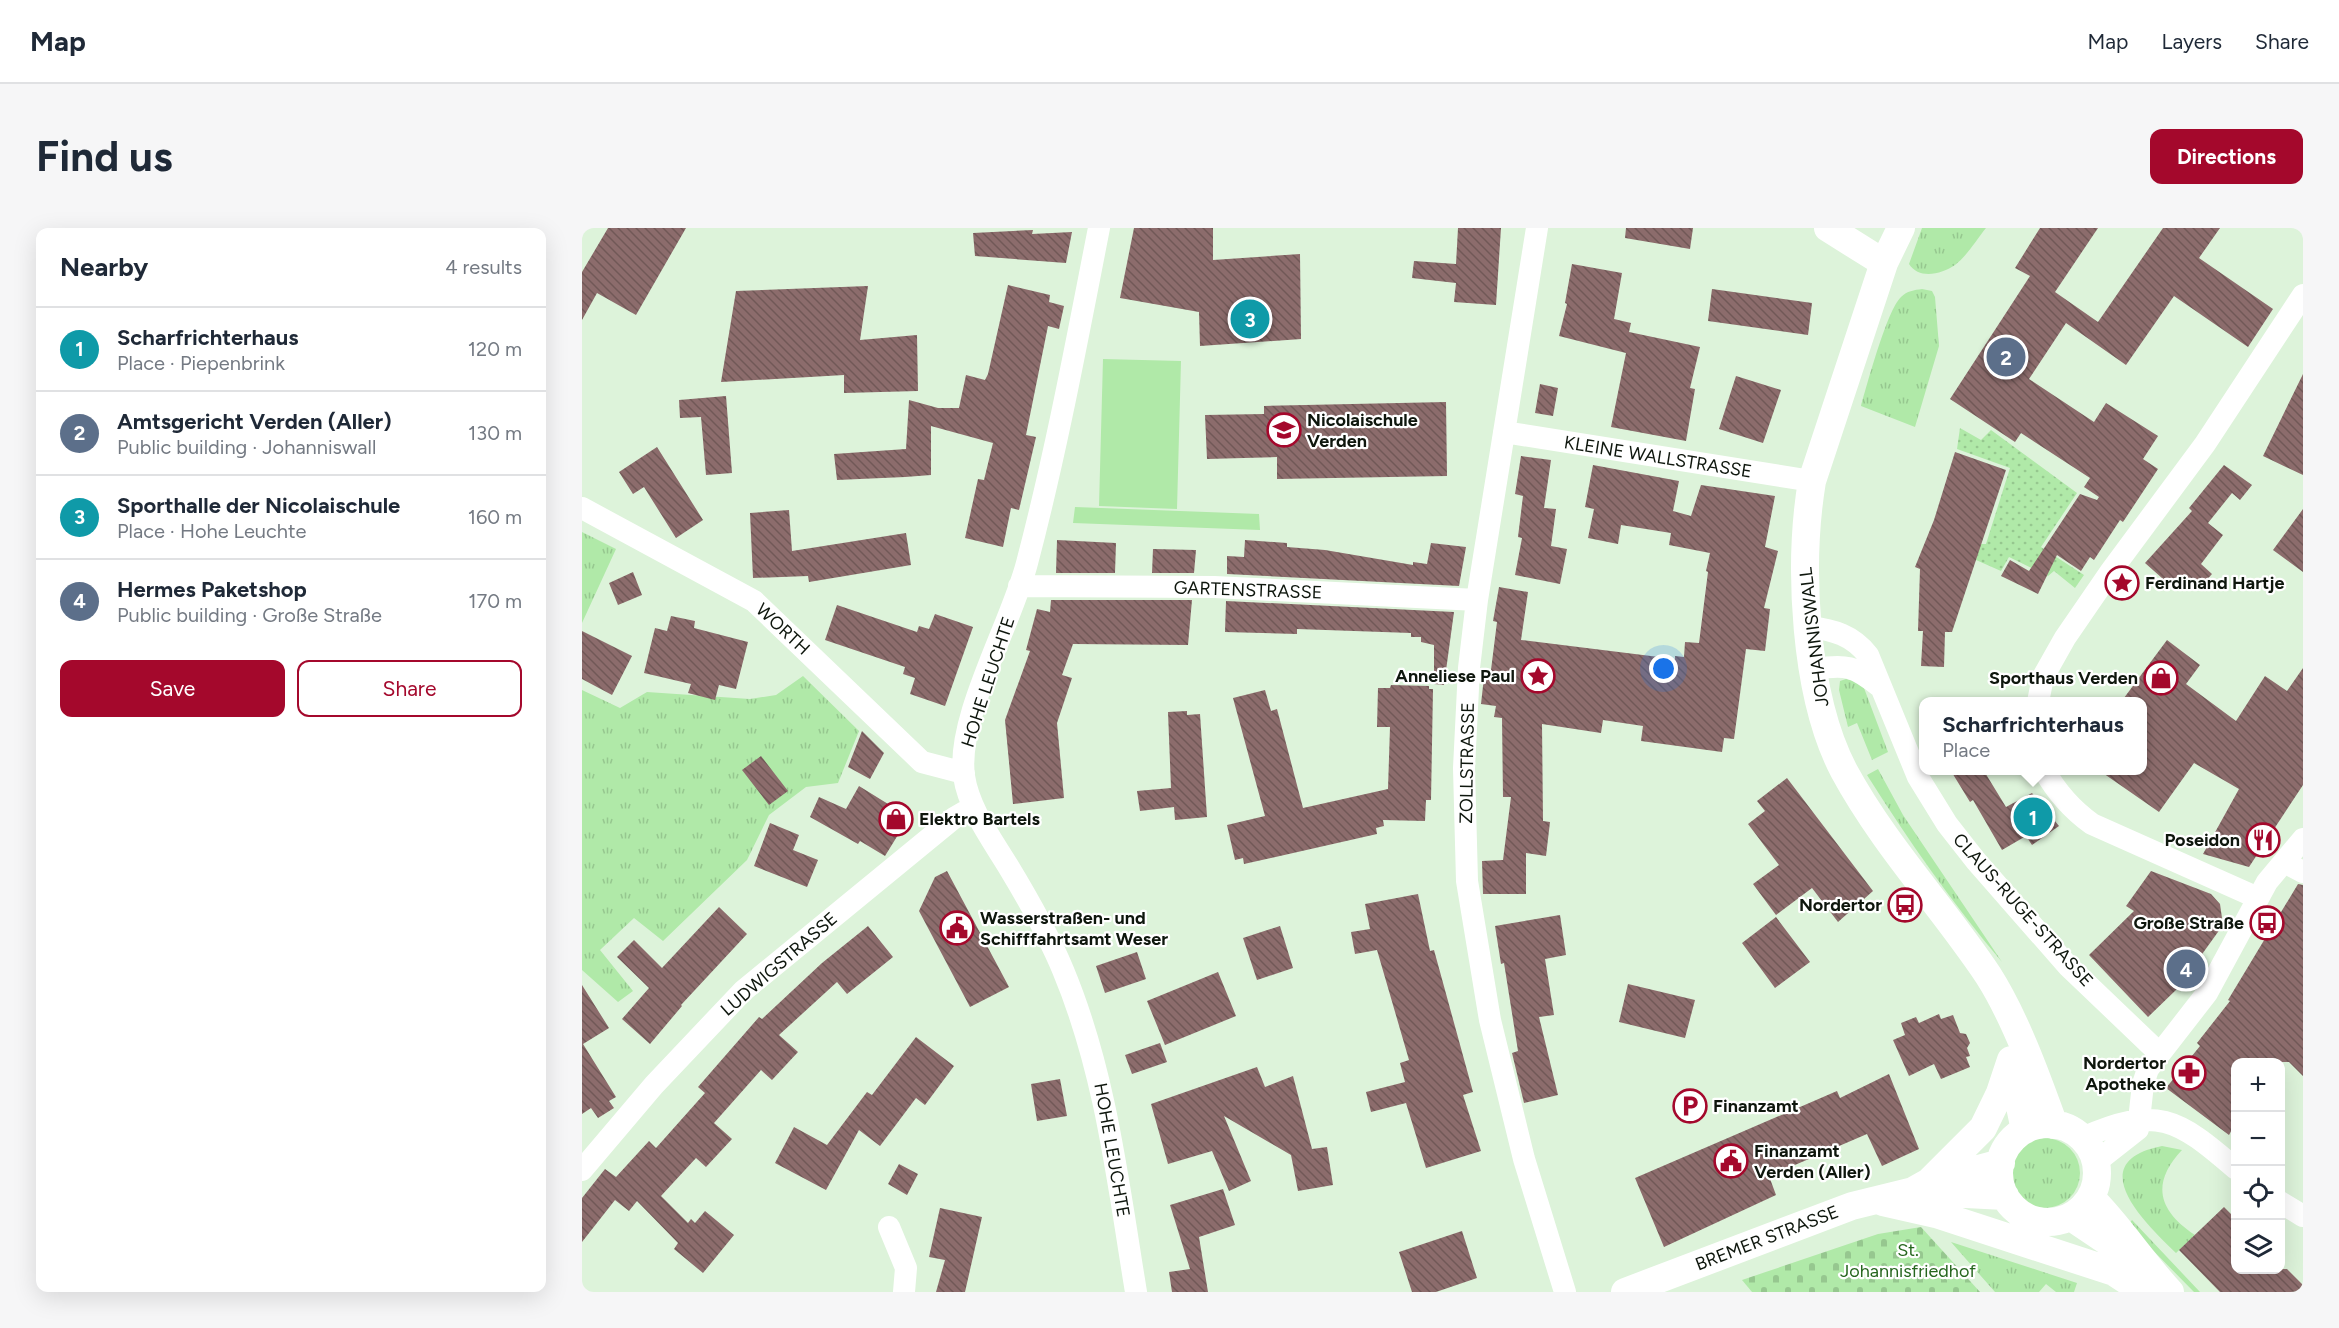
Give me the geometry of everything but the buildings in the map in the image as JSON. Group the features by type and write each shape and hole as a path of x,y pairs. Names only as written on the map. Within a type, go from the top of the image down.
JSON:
{"main road":[{"path":"1828,228 1884,263"},
{"name":"JOHANNISWALL","path":"1901,228 1884,263 1812,481 1806,516 1805,556 1809,627 1823,717 1844,770 1894,850 1988,975 2005,1008 2054,1125"},
{"name":"JOHANNISWALL","path":"2005,1008 2011,1060 2025,1130"},
{"path":"1921,1186 1983,1128 2000,1093 2011,1060"},
{"path":"2054,1125 2069,1130 2089,1150 2096,1184 2081,1207 2052,1222 2033,1220 2017,1211 2005,1196 2000,1180 2001,1163 2012,1141 2025,1130 2054,1125"},
{"name":"BREMER STRASSE","path":"1628,1291 1826,1215 2001,1163"},
{"name":"BREMER STRASSE","path":"1921,1186 2005,1196"},
{"path":"1875,1201 1903,1204 2095,1265 2129,1279 2143,1291 2168,1292"},
{"path":"2081,1207 2114,1222 2168,1292"}],"street":[{"name":"HOHE LEUCHTE","path":"1099,228 1027,565 964,741 964,773 973,807 1025,895 1062,967 1087,1034 1097,1067 1110,1135 1136,1292"},
{"name":"ZOLLSTRASSE","path":"1537,228 1477,600 1469,668 1464,768 1467,881 1493,1031 1524,1159 1565,1292"},
{"path":"2039,697 2043,676 2065,638 2111,571 2205,444 2303,296"},
{"name":"KLEINE WALLSTRASSE","path":"1504,432 1812,481"},
{"name":"WORTH","path":"582,508 754,601 922,762 964,773"},
{"name":"GARTENSTRASSE","path":"1019,586 1214,587 1477,600"},
{"name":"CLAUS-RUGE-STRASSE","path":"1809,627 1831,629 1861,646 1868,655 1918,777 1947,824 1976,861 2068,966 2159,1053"},
{"path":"1815,669 1836,666 1857,669 1879,686"},
{"path":"2046,775 2073,811 2092,824 2258,898"},
{"name":"LUDWIGSTRASSE","path":"582,1170 654,1085 743,991 954,818 973,807"},
{"path":"2089,1150 2135,1134 2140,1122 2145,1075 2159,1053 2207,993 2258,898 2294,867 2303,839"},
{"path":"2140,1122 2163,1121 2178,1124 2231,1166"},
{"path":"2285,1205 2303,1216"},
{"path":"889,1227 906,1268 904,1292"}],"green space":[{"path":"1922,228 1986,228 1955,265 1944,271 1925,274 1913,269 1909,264"},
{"path":"1922,289 1932,291 1935,297 1939,346 1915,427 1861,406 1878,349 1896,305 1906,293"},
{"path":"1103,359 1181,361 1177,509 1099,506"},
{"path":"1960,428 1981,440 1991,430 2077,493 2041,547 2084,575 2075,588 2054,571 2048,576 2009,557 2001,571 1976,560 1979,544 1986,544 2010,468 1957,449"},
{"path":"1075,507 1259,514 1260,530 1073,523"},
{"path":"582,532 616,549 582,623"},
{"path":"803,676 859,731 838,783 806,787 769,815 747,860 663,941 634,918 600,950 633,991 618,1002 582,970 582,690 620,708 647,692 750,699 776,695"},
{"path":"1846,679 1858,682 1864,688 1888,752 1872,760 1857,723 1848,727 1839,690 1840,681"},
{"path":"1878,769 1903,815 2002,962 1948,894 1867,775"},
{"path":"2052,1138 2065,1144 2074,1153 2078,1159 2080,1173 2078,1187 2070,1198 2059,1206 2038,1208 2020,1198 2012,1187 2010,1166 2020,1148 2031,1140"},
{"path":"2162,1146 2182,1150 2165,1174 2163,1196 2173,1216 2195,1235 2176,1253 2149,1226 2137,1210 2127,1194 2123,1179 2126,1165 2138,1154"},
{"path":"2132,1220 2200,1292 2194,1292 2128,1225"},
{"name":"St. Johannisfriedhof","path":"1921,1227 1980,1292 1752,1292 1742,1280 1878,1234"},
{"path":"1951,1242 2077,1283 2074,1292 2056,1292 2046,1284 2039,1292 1995,1292"}],"place":[{"name":"Sporthalle der Nicolaischule","path":"1250,319"},
{"name":"Amtsgericht Verden (Aller)","path":"2006,357"},
{"name":"Nicolaischule Verden","path":"1284,430"},
{"name":"Ferdinand Hartje","path":"2122,583"},
{"name":"Anneliese Paul","path":"1538,676"},
{"name":"Sporthaus Verden","path":"2161,678"},
{"name":"Scharfrichterhaus","path":"2033,817"},
{"name":"Elektro Bartels","path":"896,819"},
{"name":"Poseidon","path":"2263,840"},
{"name":"Nordertor","path":"1905,905"},
{"name":"Große Straße","path":"2267,923"},
{"name":"Wasserstraßen- und Schifffahrtsamt Weser","path":"957,928"},
{"name":"Hermes Paketshop","path":"2186,969"},
{"name":"Nordertor Apotheke","path":"2189,1073"},
{"name":"Finanzamt","path":"1690,1106"},
{"name":"Finanzamt Verden (Aller)","path":"1731,1161"}]}
